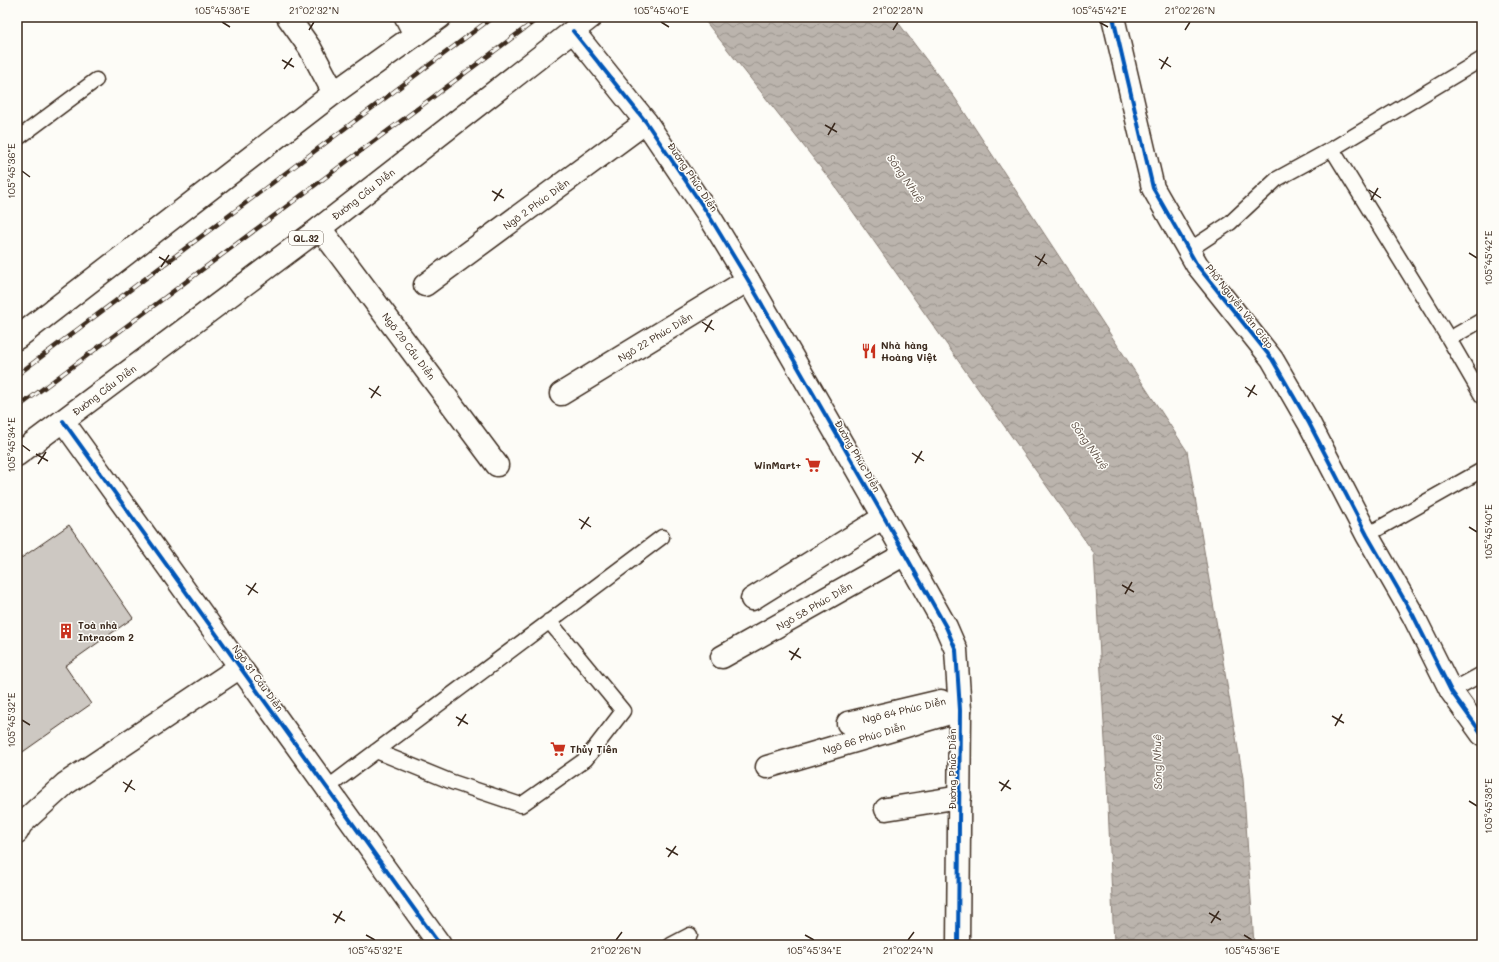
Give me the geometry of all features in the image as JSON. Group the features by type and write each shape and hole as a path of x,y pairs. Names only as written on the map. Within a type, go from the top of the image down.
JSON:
{"main road":[{"path":"288,17 310,48 334,93"},
{"path":"17,338 334,93 410,26 440,17"},
{"name":"Đường Cầu Diễn","path":"17,455 320,228 591,17"},
{"name":"Phố Nguyễn Văn Giáp","path":"1113,17 1154,188 1197,264 1272,359 1309,423 1367,535 1413,615 1451,691 1482,734"},
{"name":"Đường Phúc Diễn","path":"573,31 646,122 708,214 748,280 884,517 946,628 956,650 960,703 958,945"},
{"name":"Ngõ 2 Phúc Diễn","path":"425,285 646,122"},
{"name":"Ngõ 29 Cầu Diễn","path":"320,228 497,465"},
{"name":"Ngõ 22 Phúc Diễn","path":"561,394 748,280"},
{"name":"Ngõ 31 Cầu Diễn","path":"63,421 440,945"},
{"path":"752,600 884,517"},
{"name":"Ngõ 58 Phúc Diễn","path":"722,657 905,554"},
{"path":"17,832 21,824 65,784 240,667"},
{"name":"Ngõ 64 Phúc Diễn","path":"848,723 960,703"},
{"name":"Ngõ 66 Phúc Diễn","path":"767,767 960,703"},
{"path":"887,804 960,792"}],"lane":[{"path":"1189,250 1230,224 1277,179 1332,149 1482,59"},
{"path":"17,139 96,80"},
{"path":"1332,149 1449,339 1482,396"},
{"path":"1449,339 1482,320"},
{"path":"1367,535 1482,470"},
{"path":"327,788 662,537"},
{"path":"376,751 452,782 520,806 586,759 623,711 549,621"},
{"path":"1451,691 1482,674"},
{"path":"671,945 690,935"}],"water":[{"name":"Sông Nhuệ","path":"702,17 894,17 955,98 1187,451 1243,778 1254,945 1114,945 1106,758 1094,553 832,182"}],"building":[{"name":"Toà nhà Intracom 2","path":"69,525 133,618 65,666 91,704 17,756 17,655 22,652 17,644 17,561"}],"railway":[{"path":"17,375 493,17"},
{"path":"17,408 540,17"}],"cycle path":[{"path":"1113,17 1153,188 1197,265 1272,359 1309,423 1367,535 1413,615 1451,691 1482,734"},
{"path":"573,31 646,122 708,214 748,280 884,517 946,627 956,650 960,710 958,945"},
{"path":"63,421 440,945"}],"place":[{"name":"Nhà hàng Hoàng Việt","path":"869,351"},
{"name":"WinMart+","path":"813,465"},
{"name":"Toà nhà Intracom 2","path":"66,631"},
{"name":"Thủy Tiên","path":"558,749"}]}
